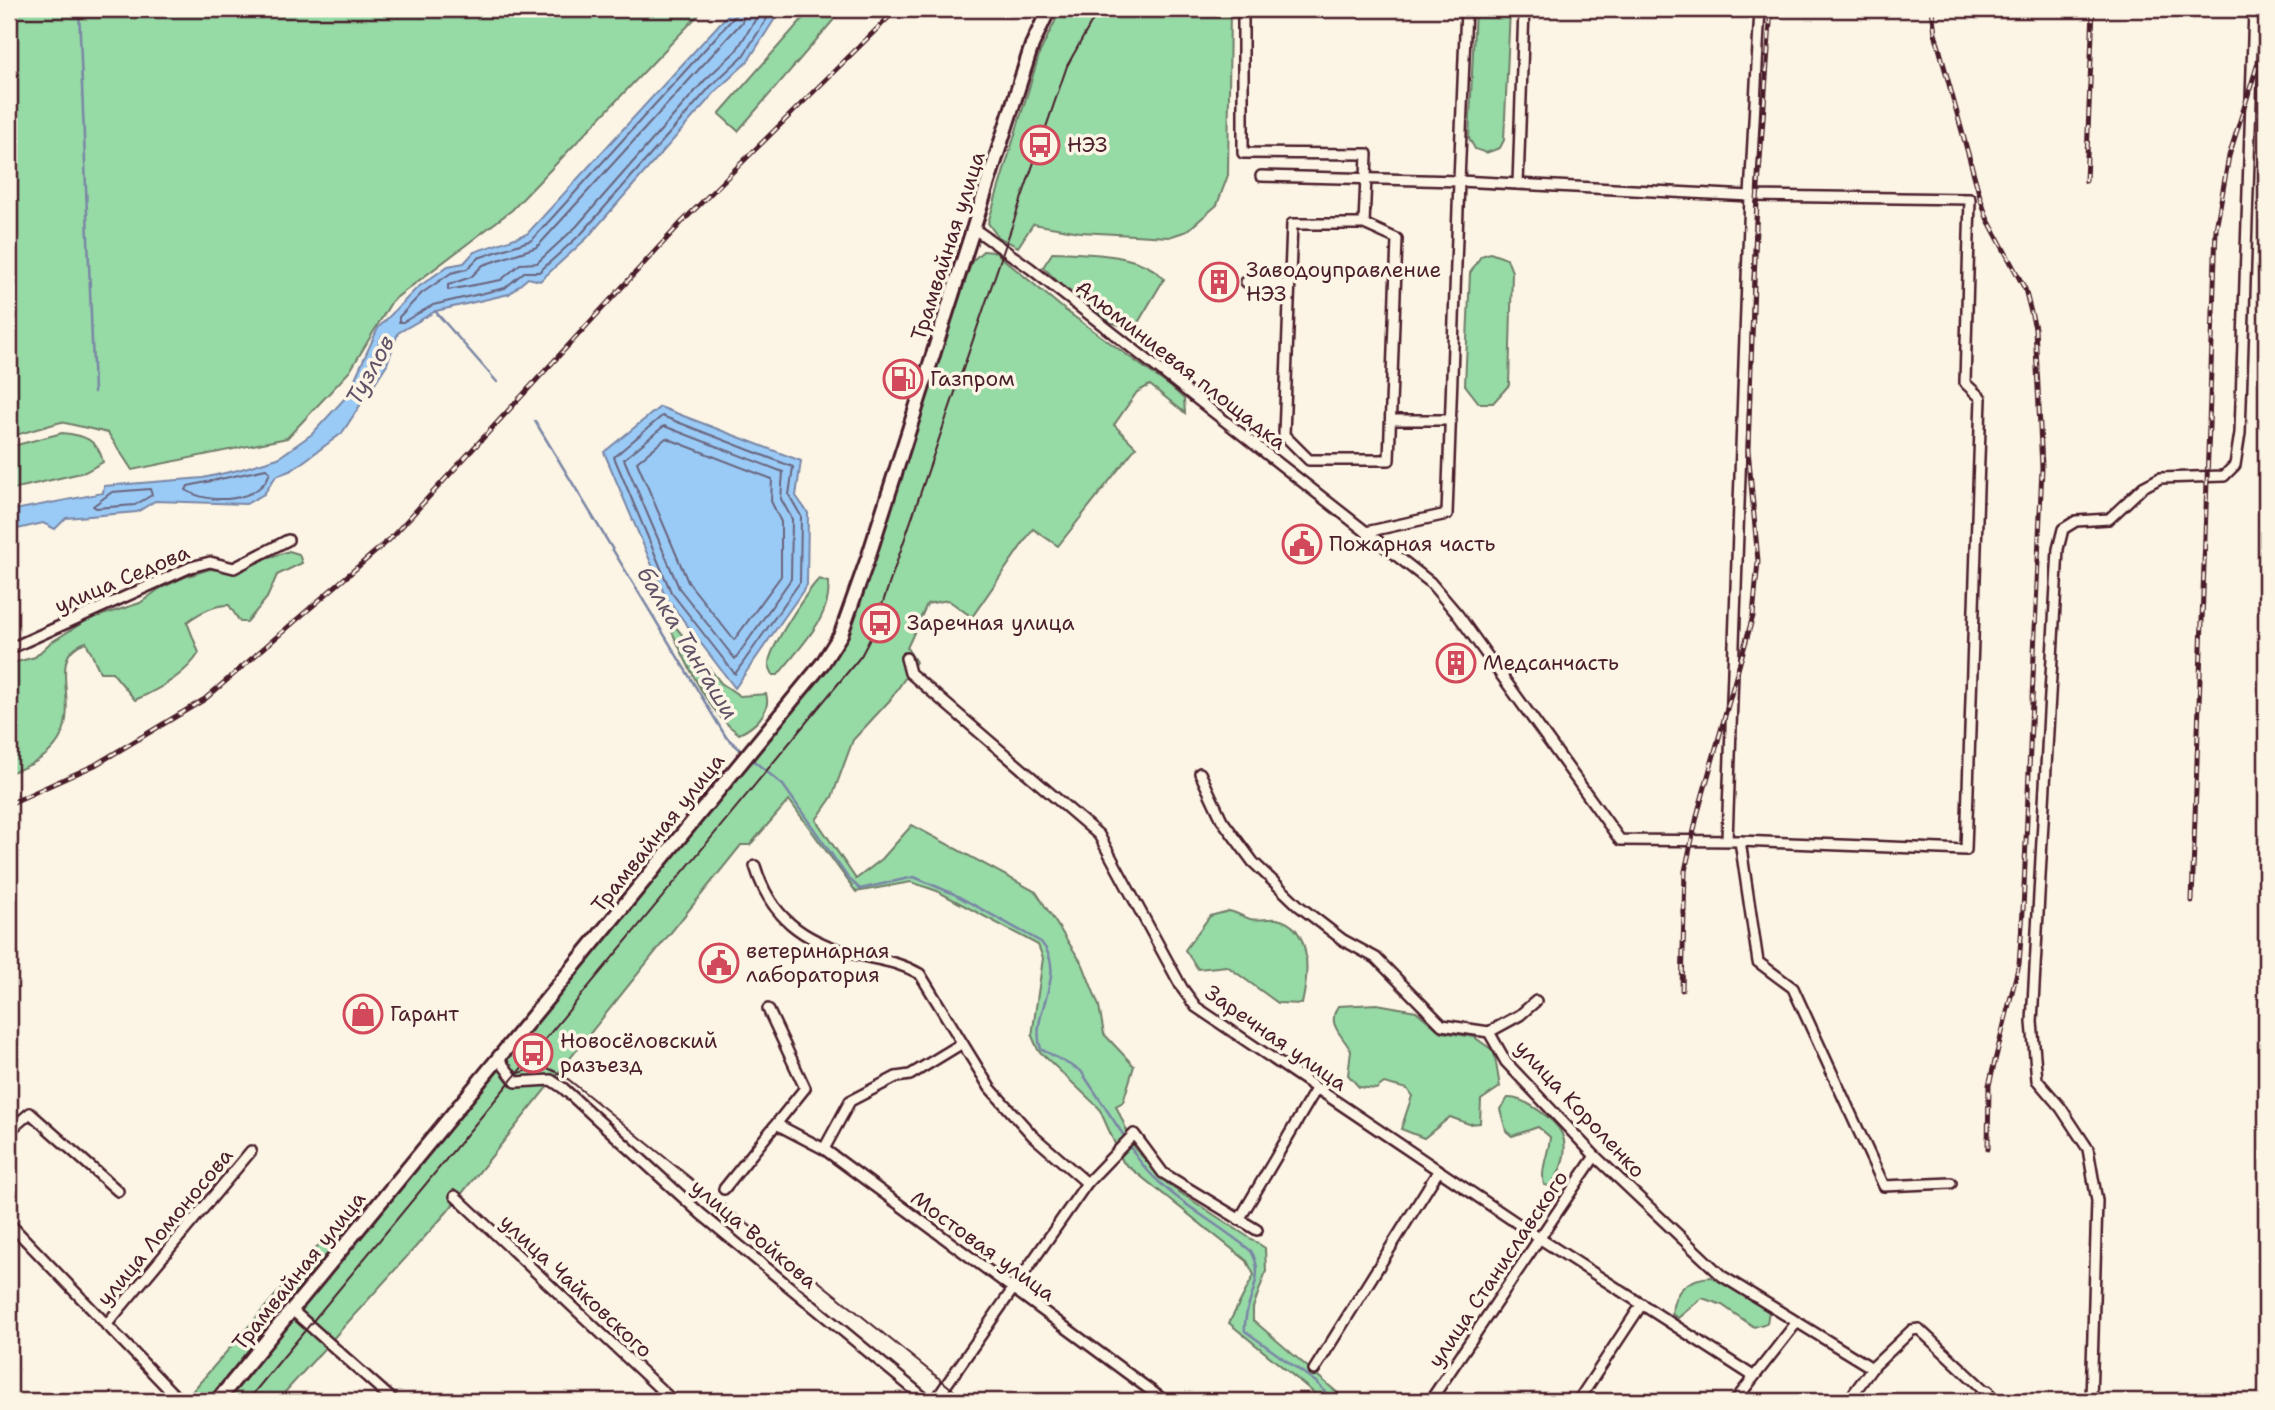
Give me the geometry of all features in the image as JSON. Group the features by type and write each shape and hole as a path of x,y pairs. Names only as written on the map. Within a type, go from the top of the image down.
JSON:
{"main road":[{"name":"Трамвайная улица","path":"217,1401 822,664 841,634 874,542 1032,45 1049,9"}],"street":[{"path":"1243,9 1243,153 1367,154 1364,225"},
{"path":"1366,532 1447,514 1466,9"},
{"path":"1518,184 1524,9"},
{"path":"1261,176 1459,181 1749,196 1970,199 1965,383 1981,398 1966,850 1727,840 1749,196 1760,9"},
{"path":"2091,1401 2097,1201 2088,1149 2061,1108 2037,1080 2032,1022 2058,549 2063,529 2076,521 2109,519 2143,487 2160,478 2224,476 2235,465 2242,393 2254,9"},
{"path":"1292,225 1364,225 1397,239 1389,460 1309,460 1283,435 1292,225"},
{"name":"Алюминиевая площадка","path":"973,228 1030,268 1430,582 1458,615 1620,840 1727,840"},
{"path":"1246,282 1289,285"},
{"path":"1391,420 1451,420"},
{"name":"улица Седова","path":"9,649 191,567 209,562 234,568 288,540"},
{"name":"Заречная улица","path":"906,658 910,673 1099,835 1182,988 1196,1007 1539,1238 1753,1376"},
{"name":"улица Короленко","path":"1200,773 1222,820 1253,862 1299,906 1343,940 1376,958 1442,1025 1489,1032 1506,1062 1595,1156 1722,1276 1872,1368"},
{"path":"1740,841 1758,962 1793,988 1884,1186 1951,1183"},
{"path":"755,866 763,891 783,919 804,935 852,954 901,963 920,974 990,1088 1032,1136 1087,1183"},
{"path":"1489,1032 1520,1015 1536,1001"},
{"path":"724,1189 805,1088 768,1009"},
{"path":"824,1149 850,1101 896,1077 910,1076 961,1044"},
{"name":"улица Войкова","path":"498,1058 516,1082 551,1080 563,1088 701,1214 928,1401"},
{"path":"1239,1220 1316,1088"},
{"path":"9,1131 30,1113 118,1191"},
{"name":"Мостовая улица","path":"778,1125 824,1149 1165,1401"},
{"path":"935,1401 1087,1183 1134,1134 1163,1173 1257,1230"},
{"name":"улица Ломоносова","path":"106,1325 251,1152"},
{"name":"улица Станиславского","path":"1430,1401 1595,1156"},
{"path":"1314,1370 1439,1170"},
{"name":"улица Чайковского","path":"455,1196 673,1401"},
{"path":"9,1223 180,1401"},
{"path":"1578,1401 1643,1304"},
{"path":"292,1310 394,1401"},
{"path":"1735,1401 1797,1322"},
{"path":"1848,1401 1872,1368 1912,1330 1919,1329 1996,1401"},
{"path":"1976,1401 1987,1391"}],"green space":[{"path":"9,9 704,9 512,210 392,301 350,371 287,438 132,470 108,433 61,422 9,437"},
{"path":"811,9 843,9 738,131 719,114"},
{"path":"1061,9 1230,9 1228,175 1217,205 1187,231 1169,237 1080,232 1033,224 1018,247 998,237 988,223 1040,52"},
{"path":"1475,9 1510,9 1504,140 1500,148 1486,153 1475,149 1469,138"},
{"path":"983,251 995,252 1065,310 1171,387 1184,399 1185,413 1150,385 1137,392 1114,425 1136,447 1058,546 1033,529 972,617 948,600 927,604 907,648 916,662 890,700 853,740 832,797 816,820 856,879 882,859 912,825 1036,892 1083,965 1099,1006 1104,1034 1134,1066 1123,1102 1116,1106 1135,1149 1170,1186 1265,1248 1266,1271 1253,1308 1253,1320 1347,1401 1324,1401 1229,1323 1254,1275 1247,1261 1123,1162 1099,1108 1038,1050 1032,1036 1043,958 1038,945 937,891 911,882 856,892 789,800 750,845 741,845 447,1212 277,1401 224,1401 846,636 972,261"},
{"path":"1053,252 1128,259 1155,270 1164,279 1136,326 1122,326 1109,322 1085,307 1043,267"},
{"path":"1490,253 1507,259 1512,272 1509,385 1493,403 1479,403 1465,385 1470,273 1481,256"},
{"path":"62,433 77,435 93,443 103,462 85,472 9,490 9,447"},
{"path":"289,551 299,554 302,563 277,575 267,598 247,622 240,622 229,605 206,610 187,622 199,653 179,674 144,696 135,700 112,672 100,672 86,642 71,651 65,665 66,722 58,741 41,759 9,773 9,664 35,657 50,643 87,620 140,603 159,589 185,577 210,569 231,571"},
{"path":"819,579 828,582 828,595 820,620 778,675 773,675 769,664 775,646 798,607"},
{"path":"666,620 675,626 721,683 740,696 766,694 764,713 750,728 739,734 715,711 696,682"},
{"path":"1229,911 1253,920 1277,919 1289,924 1297,932 1306,954 1302,1004 1278,1003 1227,966 1198,969 1185,950 1210,916"},
{"path":"1377,1004 1416,1011 1441,1032 1474,1037 1494,1051 1500,1087 1481,1100 1480,1123 1469,1124 1450,1117 1424,1138 1401,1129 1412,1096 1407,1089 1384,1083 1376,1089 1359,1087 1348,1075 1351,1051 1334,1024 1335,1013 1338,1006"},
{"path":"1508,1098 1522,1101 1539,1110 1562,1134 1565,1147 1563,1162 1549,1186 1544,1185 1543,1173 1550,1137 1538,1127 1512,1136 1506,1131 1500,1109"},
{"path":"356,1202 369,1207 211,1401 171,1401 190,1394"},
{"path":"1712,1277 1769,1311 1767,1323 1754,1327 1722,1305 1702,1298 1678,1318 1672,1314 1676,1298 1684,1286"}],"water":[{"name":"Тузлов","path":"733,9 781,9 748,61 716,91 587,238 540,281 528,278 509,294 436,311 398,333 387,364 342,433 292,470 276,476 264,494 246,504 155,501 137,512 66,518 55,529 43,523 9,531 9,511 103,493 104,486 203,478 238,470 278,458 312,434 347,396 378,328 417,288 448,266 464,263 474,252 527,234"},
{"path":"660,407 801,461 796,496 808,513 807,585 735,688 665,596 604,452"}],"waterway":[{"path":"79,9 94,392"},
{"path":"435,311 497,382"},
{"name":"балка Тангаши","path":"535,421 726,737 744,753"},
{"name":"балка Тангаши","path":"749,757 783,785 848,878 860,889 914,877 954,894 1041,942 1049,955 1051,968 1038,1035 1041,1049 1081,1071 1126,1139"},
{"name":"балка Тангаши","path":"1129,1145 1153,1177 1251,1251 1257,1271 1247,1310 1245,1331 1316,1382 1334,1401"}],"tram line":[{"path":"247,1401 861,656 871,637 1067,66 1099,9"},
{"path":"519,1073 543,1066 563,1075 967,1401"}],"railway":[{"path":"9,804 95,765 205,699 390,539 682,222 897,9"},
{"path":"1682,990 1685,871 1698,812 1753,616 1758,561 1748,449 1757,201 1771,9"},
{"path":"1932,9 1935,33 1980,197 1987,218 2025,289 2035,328 2042,467 2019,964 1989,1085 1988,1149"},
{"path":"2086,181 2093,9"},
{"path":"2192,901 2216,229 2229,156 2258,63 2263,9"}],"place":[{"name":"НЭЗ","path":"1040,145"},
{"name":"Заводоуправление НЭЗ","path":"1219,282"},
{"name":"Газпром","path":"903,379"},
{"name":"Пожарная часть","path":"1302,544"},
{"name":"Заречная улица","path":"880,623"},
{"name":"Медсанчасть","path":"1456,663"},
{"name":"ветеринарная лаборатория","path":"719,963"},
{"name":"Гарант","path":"363,1014"},
{"name":"Новосёловский разъезд","path":"533,1053"}]}
